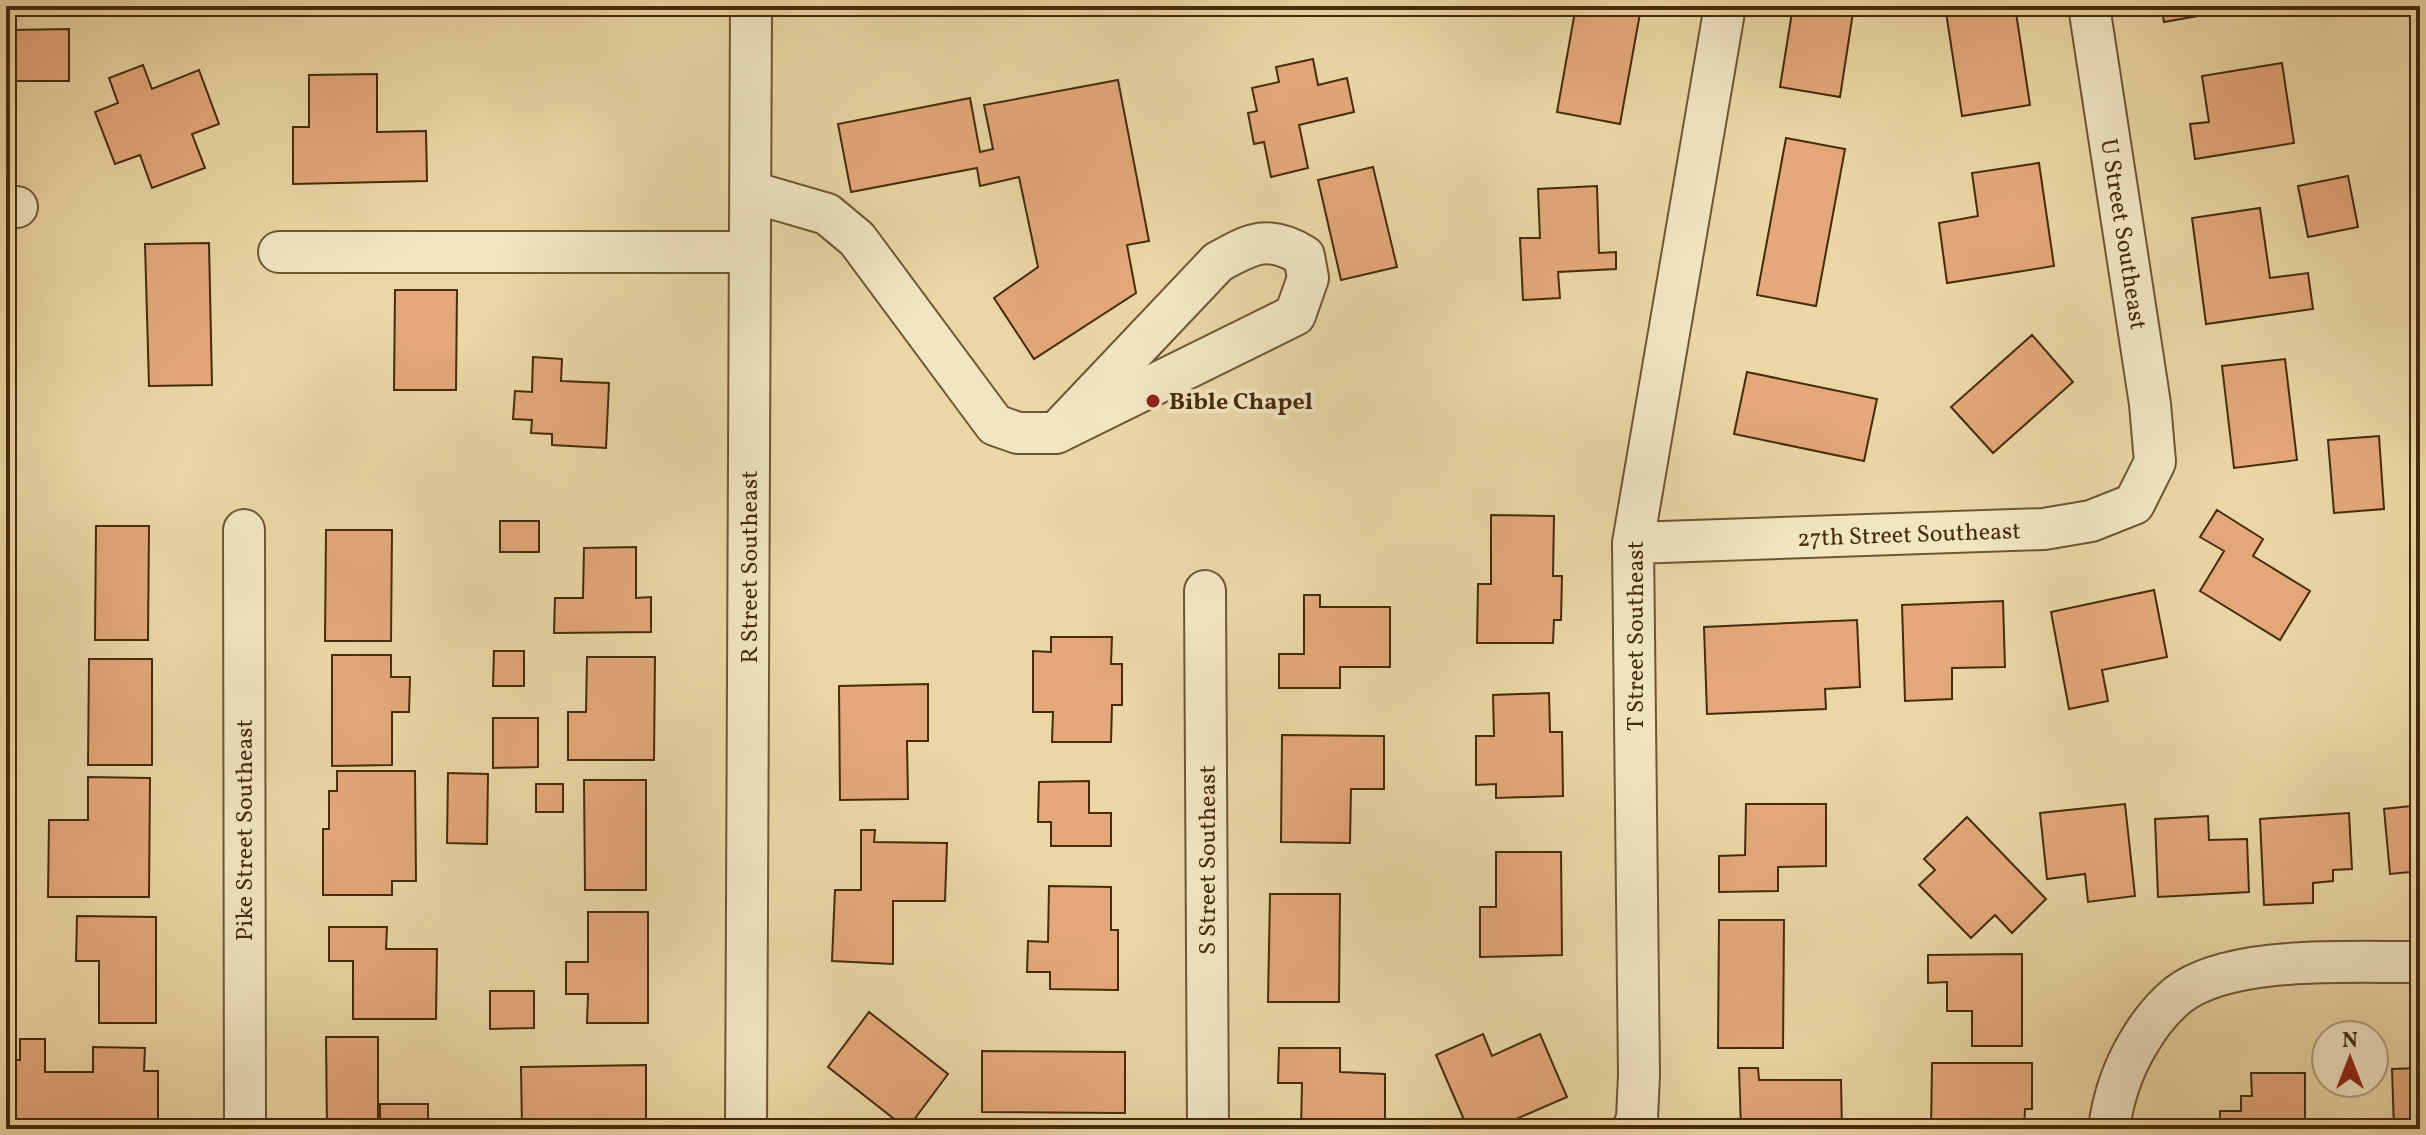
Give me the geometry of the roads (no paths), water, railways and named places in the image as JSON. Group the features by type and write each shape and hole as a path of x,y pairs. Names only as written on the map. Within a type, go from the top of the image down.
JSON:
{"street":[{"name":"R Street Southeast","path":"746,1129 751,6"},
{"name":"T Street Southeast","path":"1633,1129 1637,1118 1639,1075 1633,543 1725,6"},
{"name":"U Street Southeast","path":"2089,6 2150,404 2155,462"},
{"path":"751,192 827,214 857,239 995,425 1018,433 1056,433 1295,315 1308,278 1304,256 1284,243 1252,243 1218,262 1056,433"},
{"path":"279,252 750,252"},
{"name":"27th Street Southeast","path":"1633,543 2044,529 2091,521 2134,504 2155,462"},
{"name":"Pike Street Southeast","path":"244,530 245,1129"},
{"name":"S Street Southeast","path":"1205,591 1208,1129"},
{"path":"2109,1129 2119,1080 2131,1055 2151,1025 2180,994 2201,982 2278,965 2420,962"}],"place":[{"name":"Bible Chapel","path":"1153,401"}]}
